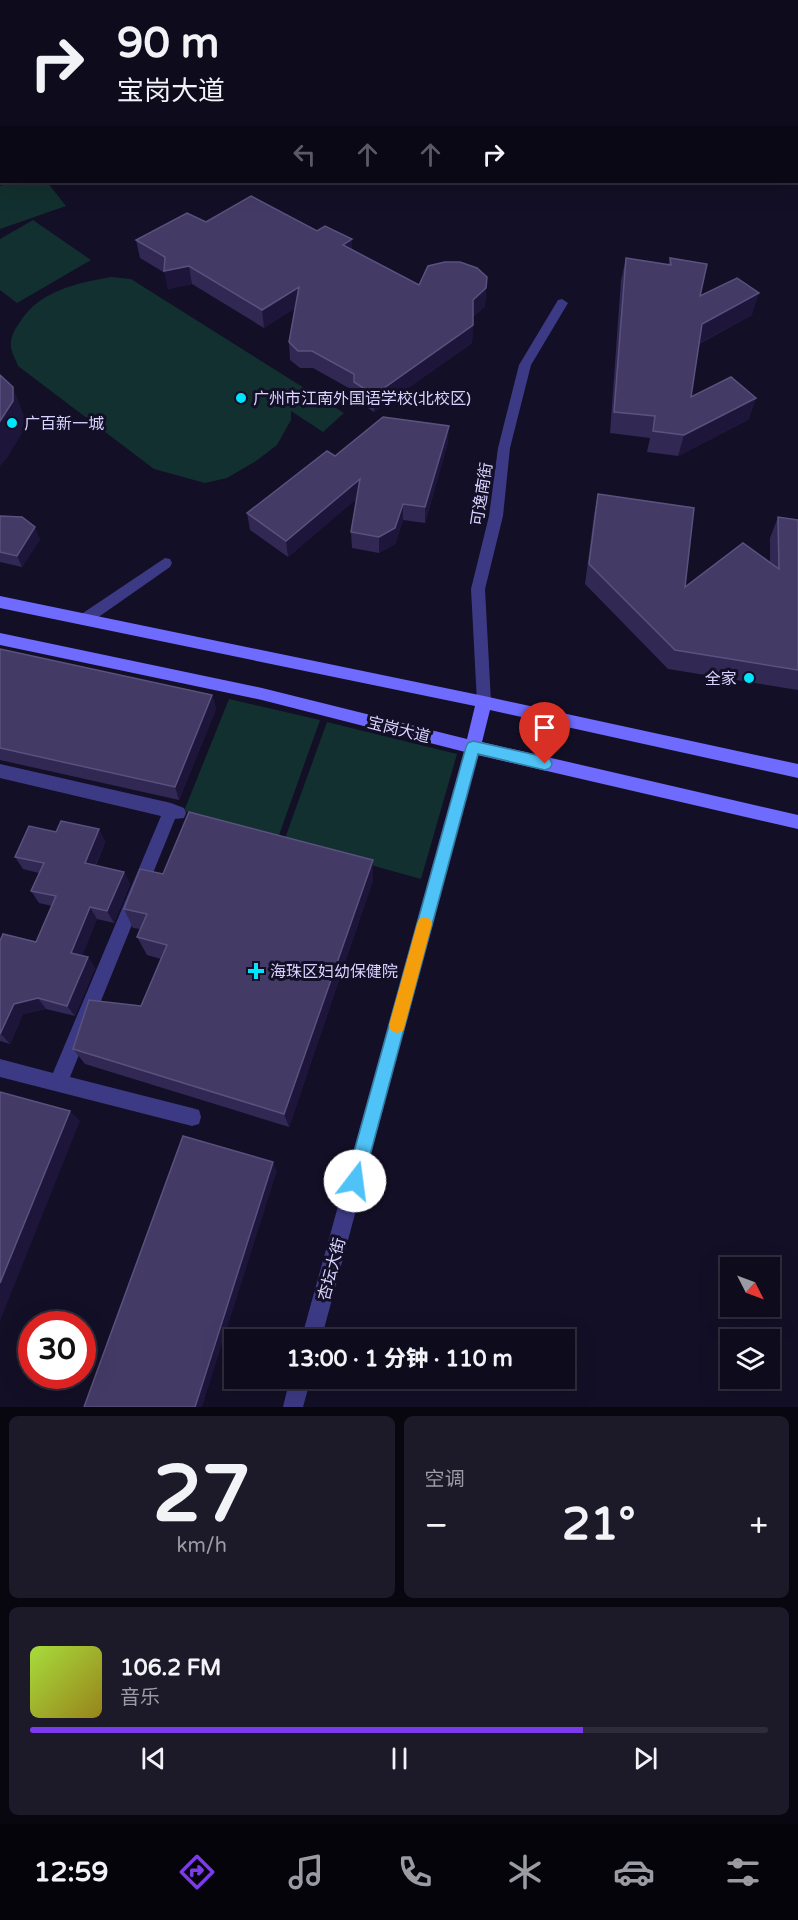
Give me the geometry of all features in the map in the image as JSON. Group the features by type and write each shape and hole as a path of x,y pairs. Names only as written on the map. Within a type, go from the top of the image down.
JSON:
{"main road":[{"path":"0,602 484,702 798,771"},
{"name":"宝岗大道","path":"0,639 262,694 473,747 798,822"},
{"path":"473,747 484,702"}],"street":[{"name":"可逸南街","path":"484,702 478,589 496,516 504,448 525,365 562,303"},
{"path":"85,619 165,563"},
{"name":"杏坛大街","path":"314,1329 473,747"},
{"path":"0,771 175,812 57,1083"},
{"path":"0,1068 192,1117"},
{"path":"293,1407 298,1389"}],"green space":[{"path":"11,183 48,183 66,206 0,229 0,186"},
{"path":"33,220 91,260 17,303 0,290 0,239"},
{"path":"111,277 131,279 344,413 323,432 291,411 291,420 277,445 227,478 205,483 154,469 18,366 11,348 16,328 37,303 60,290"},
{"path":"229,699 320,720 278,838 184,811"},
{"path":"327,722 457,754 421,879 284,841"}],"building":[{"path":"251,196 317,231 325,226 352,239 343,245 419,285 428,266 445,262 460,262 477,268 487,277 486,288 473,300 473,325 374,395 354,382 354,374 312,351 298,351 289,342 299,287 262,310 189,266 164,271 165,257 136,240 187,213 206,222"},
{"path":"626,258 671,265 670,258 707,264 700,296 737,278 759,293 702,324 691,397 731,377 756,398 684,435 653,431 655,416 614,412"},
{"path":"0,375 13,387 13,401 0,421"},
{"path":"383,417 449,426 425,507 403,504 395,528 379,537 351,532 360,479 286,541 247,513 327,451 335,456"},
{"path":"598,494 694,508 685,587 743,543 779,569 778,517 798,520 798,670 675,650 589,564"},
{"path":"0,516 22,517 35,527 17,556 0,552"},
{"path":"0,649 212,695 175,787 0,748"},
{"path":"189,812 373,860 284,1114 73,1049 89,1000 141,1006 167,945 137,937 147,914 124,909 140,869 163,874"},
{"path":"61,821 99,829 85,863 124,872 107,911 90,907 71,953 88,957 67,1006 38,998 14,1004 0,1034 0,941 3,934 36,942 56,896 31,891 44,863 15,857 29,826 56,832"},
{"path":"0,1092 70,1111 0,1283"},
{"path":"183,1136 273,1162 195,1407 84,1407 91,1389 96,1389 96,1374"}],"slow traffic":[{"path":"397,1025 424,924"}],"place":[{"name":"广州市江南外国语学校(北校区)","path":"241,398"},
{"name":"广百新一城","path":"12,423"},
{"name":"全家","path":"749,678"},
{"name":"海珠区妇幼保健院","path":"256,971"}],"route":[{"path":"355,1181 473,747 545,764"}]}
